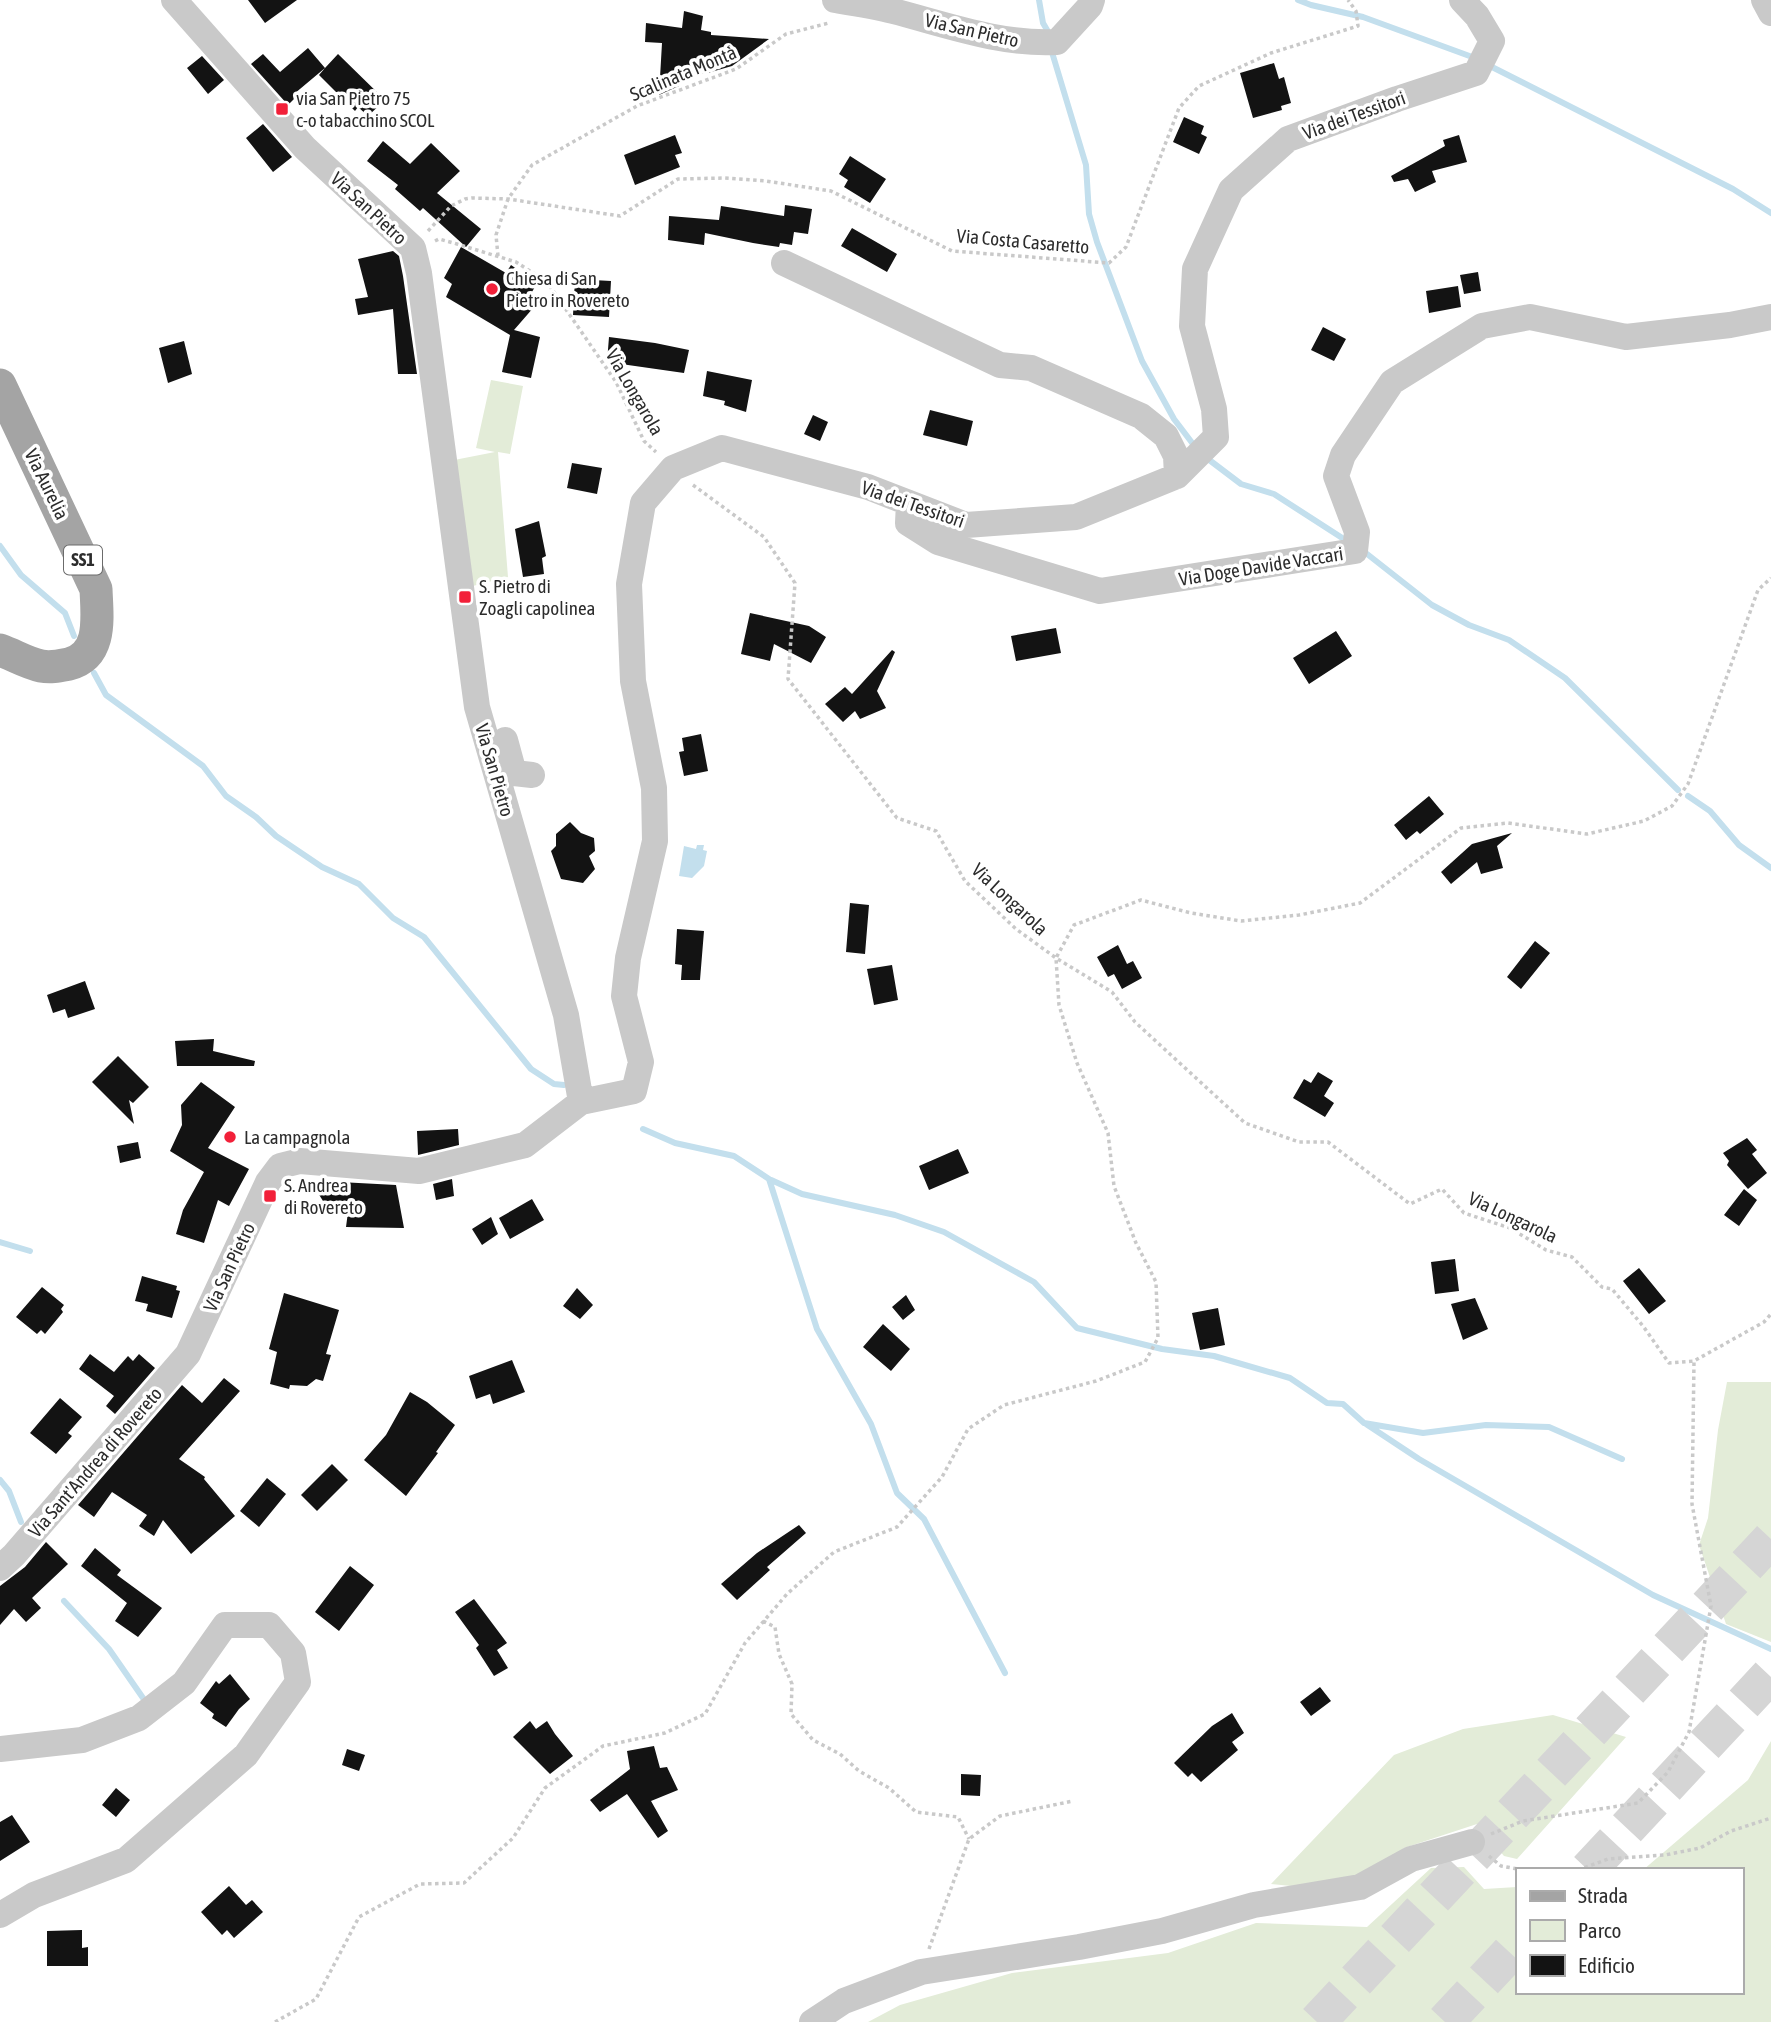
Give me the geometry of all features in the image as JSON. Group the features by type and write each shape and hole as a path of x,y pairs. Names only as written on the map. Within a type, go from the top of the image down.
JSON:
{"main road":[{"name":"Via Aurelia","path":"0,385 96,589 97,631 90,653 74,662 56,667 39,666 0,650"}],"street":[{"name":"Via San Pietro","path":"174,0 305,148 413,248 419,273 477,707 566,1015 581,1102 525,1145 419,1171 300,1161 280,1166 268,1182 188,1354"},
{"name":"Via San Pietro","path":"834,11 889,10 975,34 1030,43 1057,42 1090,6 1092,0"},
{"name":"Via dei Tessitori","path":"581,1102 635,1091 641,1062 624,996 628,958 654,841 654,788 633,681 629,584 643,503 674,468 722,448 868,487 967,525 1076,517 1177,476 1216,436 1214,409 1192,326 1195,270 1231,190 1288,139 1476,73 1492,41 1477,16 1462,0"},
{"path":"1764,0 1771,13"},
{"path":"783,263 1000,365 1031,368 1141,416 1166,436 1176,456 1177,476"},
{"name":"Via Doge Davide Vaccari","path":"909,503 908,523 939,542 1100,591 1355,551 1357,532 1336,476 1343,455 1392,382 1482,327 1530,317 1626,337 1730,325 1771,317"},
{"path":"472,675 491,693 514,773 531,775"},
{"name":"Via Sant'Andrea di Rovereto","path":"0,1568 188,1354"},
{"path":"0,1749 82,1740 139,1718 184,1683 225,1625 269,1625 293,1653 298,1682 246,1755 126,1860 34,1895 0,1915"},
{"path":"812,2022 844,2001 921,1972 1162,1931 1254,1905 1360,1886 1411,1859 1472,1842"}],"path":[{"name":"Via Costa Casaretto","path":"413,248 451,206 466,199 508,199 620,216 678,179 725,178 831,191 952,251 1109,262 1126,247 1179,108 1199,86 1272,53 1358,26 1356,11 1348,0"},
{"name":"Scalinata Montà","path":"498,256 496,235 508,199 532,165 637,106 736,69 786,34 834,11"},
{"name":"Via Longarola","path":"413,248 439,239 516,262 547,282 616,382 644,441 690,483 764,537 795,583 788,679 897,818 936,831 965,881 1016,929 1056,958 1112,992 1135,1022 1245,1122 1299,1142 1328,1142 1410,1204 1441,1189 1464,1213 1510,1228 1546,1250 1572,1257 1602,1287 1612,1289 1669,1363 1694,1361"},
{"path":"275,2022 316,1999 359,1917 420,1884 464,1883 513,1838 545,1788 603,1746 666,1733 705,1714 745,1643 787,1594 834,1552 897,1527 942,1477 968,1429 1004,1405 1096,1381 1145,1362 1158,1338 1156,1282 1136,1243 1114,1186 1108,1133 1077,1063 1059,1005 1056,958 1074,925 1141,900 1191,913 1241,921 1299,915 1360,903 1461,828 1508,823 1587,834 1644,821 1672,806 1688,784 1758,590 1771,578"},
{"path":"1516,1869 1501,1866 1472,1842 1523,1821 1638,1803 1668,1772 1689,1732 1711,1606 1692,1504 1694,1361 1764,1322 1771,1314"},
{"path":"764,1621 775,1627 779,1654 792,1684 792,1714 813,1740 840,1754 859,1771 889,1788 916,1812 958,1817 970,1839"},
{"path":"921,1972 970,1839 1000,1816 1073,1801"},
{"path":"1583,1868 1608,1859 1665,1855 1700,1848 1731,1831 1771,1818"}],"green space":[{"path":"491,380 523,386 510,454 498,452 508,577 461,589 444,462 495,452 476,448"},
{"path":"1727,1382 1771,1382 1771,1642 1726,1624 1699,1545 1708,1518 1718,1430"},
{"path":"1553,1715 1626,1737 1517,1859 1504,1856 1477,1824 1404,1848 1362,1893 1271,1884 1394,1755 1463,1729"},
{"path":"1771,1741 1771,2022 868,2022 900,2005 1012,1973 1168,1953 1256,1923 1367,1927 1431,1868 1464,1867 1484,1889 1516,1887 1516,1994 1743,1994 1743,1868 1645,1868 1748,1780"}],"water":[{"path":"697,845 704,845 703,850 707,851 704,866 692,878 679,876 684,846 696,849"}],"building":[{"path":"248,0 297,0 265,23"},
{"path":"684,11 703,16 701,30 711,32 711,35 769,39 732,66 704,74 681,73 679,86 659,95 662,43 645,42 646,23 682,28"},
{"path":"308,48 325,68 294,94 296,97 288,105 251,64 263,54 280,72"},
{"path":"338,54 385,100 368,116 358,107 355,111 319,75"},
{"path":"202,56 224,80 208,94 187,68"},
{"path":"1274,63 1279,79 1284,77 1291,103 1281,106 1282,110 1253,118 1240,73"},
{"path":"1184,117 1204,126 1201,134 1207,137 1199,154 1173,142"},
{"path":"263,124 292,157 273,172 246,138"},
{"path":"675,135 682,153 675,155 680,167 635,185 624,155"},
{"path":"1459,135 1467,162 1432,171 1436,182 1415,192 1408,179 1394,182 1391,176 1445,146 1443,140"},
{"path":"383,141 410,164 431,143 460,171 437,193 481,229 466,247 423,208 420,211 395,189 398,185 367,161"},
{"path":"850,156 886,179 870,203 844,187 848,180 839,174"},
{"path":"785,205 812,209 808,234 794,232 792,245 780,243 779,247 705,233 704,245 668,240 669,216 719,220 721,206 784,216"},
{"path":"852,228 897,254 887,272 841,246"},
{"name":"Chiesa di San Pietro in Rovereto","path":"461,247 506,273 511,265 537,283 532,292 534,307 514,330 540,337 531,378 502,372 510,335 446,297 452,284 444,278"},
{"path":"393,251 399,256 403,276 417,374 398,374 393,309 358,315 355,299 368,297 358,259"},
{"path":"1478,272 1481,291 1464,294 1460,275"},
{"path":"575,279 611,281 609,317 573,315"},
{"path":"1458,286 1461,307 1429,313 1426,291"},
{"path":"1323,327 1346,339 1334,361 1311,350"},
{"path":"609,337 689,350 684,373 607,362"},
{"path":"184,341 192,374 168,383 159,348"},
{"path":"707,371 752,380 746,412 724,405 725,401 703,396"},
{"path":"930,410 973,421 967,446 923,435"},
{"path":"813,415 828,422 820,441 804,434"},
{"path":"572,463 602,468 597,494 567,488"},
{"path":"539,521 546,556 542,558 544,574 523,577 515,529"},
{"path":"750,613 809,626 826,637 811,663 774,644 770,661 741,654"},
{"path":"1056,628 1061,653 1016,661 1011,636"},
{"path":"1336,631 1352,656 1309,684 1293,658"},
{"path":"892,650 895,652 877,691 886,708 860,719 855,711 843,722 825,704 845,687 852,694"},
{"path":"701,734 708,771 684,776 679,752 684,751 682,738"},
{"path":"1429,796 1444,814 1420,834 1417,831 1406,840 1394,825"},
{"path":"570,822 581,833 594,838 595,851 589,856 595,869 583,883 561,879 551,851 556,846 556,834"},
{"path":"1512,833 1497,846 1503,868 1481,874 1477,862 1451,884 1441,872 1472,844"},
{"path":"850,903 869,905 865,954 846,952"},
{"path":"677,929 704,931 700,980 681,980 682,965 675,964"},
{"path":"1535,941 1550,953 1521,989 1507,977"},
{"path":"1118,945 1127,964 1133,961 1142,978 1122,989 1114,974 1108,977 1097,957"},
{"path":"892,965 898,1000 874,1005 867,969"},
{"path":"85,981 95,1009 68,1018 65,1009 53,1013 47,995"},
{"path":"214,1039 213,1051 255,1061 254,1066 177,1066 175,1041"},
{"path":"118,1056 149,1087 133,1103 129,1100 134,1124 92,1082"},
{"path":"1318,1072 1333,1081 1324,1096 1334,1103 1325,1117 1293,1098 1304,1079 1311,1083"},
{"path":"201,1082 235,1107 208,1148 249,1169 229,1206 218,1200 204,1243 176,1234 183,1210 204,1172 170,1151 182,1125 181,1105"},
{"path":"458,1129 459,1145 418,1155 417,1131"},
{"path":"1747,1138 1757,1150 1752,1154 1767,1173 1748,1189 1727,1165 1729,1161 1723,1153"},
{"path":"138,1142 141,1158 120,1163 117,1146"},
{"path":"958,1149 969,1173 929,1190 919,1166"},
{"path":"452,1179 454,1196 436,1200 433,1184"},
{"path":"321,1181 396,1185 404,1228 346,1227 348,1212 328,1209 318,1193"},
{"path":"1744,1189 1757,1200 1739,1226 1724,1215"},
{"path":"532,1199 544,1220 510,1239 499,1218"},
{"path":"491,1217 498,1234 482,1245 472,1229"},
{"path":"1455,1259 1459,1291 1435,1294 1431,1262"},
{"path":"1639,1268 1666,1301 1649,1314 1623,1281"},
{"path":"142,1276 177,1286 176,1290 180,1291 172,1318 146,1311 148,1304 135,1301"},
{"path":"42,1287 64,1305 61,1309 63,1312 45,1334 41,1330 37,1334 16,1317"},
{"path":"577,1288 593,1305 580,1319 563,1306"},
{"path":"284,1293 339,1310 326,1354 331,1355 323,1381 316,1379 307,1386 290,1385 289,1389 270,1384 277,1352 269,1349"},
{"path":"906,1295 915,1310 903,1320 892,1307"},
{"path":"1475,1298 1488,1329 1463,1340 1451,1304"},
{"path":"1218,1308 1225,1345 1200,1350 1192,1313"},
{"path":"883,1324 910,1349 891,1371 863,1347"},
{"path":"90,1354 114,1372 128,1356 133,1361 139,1354 155,1368 115,1414 106,1406 114,1396 79,1369"},
{"path":"512,1360 525,1392 493,1404 490,1394 476,1399 469,1376"},
{"path":"224,1378 240,1391 179,1459 205,1477 235,1516 191,1554 163,1520 154,1536 139,1526 147,1515 112,1492 94,1517 78,1505 182,1385 202,1403"},
{"path":"410,1392 455,1425 406,1496 364,1460 386,1435"},
{"path":"60,1398 82,1417 68,1433 72,1436 56,1454 30,1433"},
{"path":"332,1464 348,1480 317,1511 301,1495"},
{"path":"267,1478 286,1494 259,1527 240,1511"},
{"path":"799,1525 806,1533 767,1567 770,1570 737,1600 721,1584 757,1553"},
{"path":"46,1542 68,1564 32,1598 41,1608 26,1622 14,1609 0,1625 0,1586 25,1567"},
{"path":"95,1548 121,1570 117,1575 162,1608 138,1637 115,1621 127,1603 81,1566"},
{"path":"350,1566 374,1585 339,1631 315,1612"},
{"path":"474,1599 507,1643 497,1650 508,1668 494,1676 476,1648 479,1645 455,1612"},
{"path":"230,1674 250,1699 226,1727 212,1718 214,1714 200,1703 216,1681 219,1684"},
{"path":"1320,1687 1331,1701 1311,1716 1300,1702"},
{"path":"1232,1713 1244,1733 1232,1742 1238,1750 1201,1782 1192,1773 1188,1777 1174,1763 1212,1726"},
{"path":"530,1721 536,1729 547,1721 573,1756 550,1774 513,1737"},
{"path":"654,1746 660,1768 667,1767 678,1790 651,1801 668,1831 658,1838 627,1794 600,1812 590,1800 630,1769 627,1751"},
{"path":"347,1749 365,1755 359,1771 342,1765"},
{"path":"961,1774 981,1775 980,1796 961,1795"},
{"path":"116,1788 130,1800 116,1817 102,1805"},
{"path":"12,1815 30,1842 0,1861 0,1822"},
{"path":"229,1886 246,1905 252,1900 263,1912 234,1938 227,1930 222,1935 201,1912"},
{"path":"82,1930 82,1948 88,1947 88,1966 47,1966 47,1931"}],"waterway":[{"path":"1039,0 1043,23 1050,35"},
{"path":"1298,0 1363,17 1475,58"},
{"path":"1051,49 1086,165 1089,214 1097,242 1142,361 1174,419 1196,448"},
{"path":"1488,65 1733,189 1771,213"},
{"path":"1204,456 1241,484 1274,494 1350,543"},
{"path":"0,546 21,575 65,613 74,636"},
{"path":"1362,550 1432,605 1469,625 1509,640 1565,678 1678,790"},
{"path":"94,673 106,695 203,766 226,796 256,817 276,836 322,867 359,884 393,918 424,937 531,1069 554,1084 564,1085"},
{"path":"1688,796 1710,811 1739,845 1771,868"},
{"path":"643,1129 675,1143 734,1156 769,1179 802,1194 895,1215 944,1232 1034,1282 1077,1328 1162,1349 1214,1356 1290,1378 1327,1403 1343,1404 1364,1423 1423,1433 1486,1425 1549,1427 1622,1459"},
{"path":"769,1179 817,1329 871,1424 897,1493 924,1519 1005,1673"},
{"path":"0,1242 30,1251"},
{"path":"1366,1424 1419,1459 1653,1595 1771,1649"},
{"path":"0,1480 9,1491 21,1522"},
{"path":"64,1601 109,1649 143,1698"}],"tunnel":[{"path":"1317,2022 1771,1539"},
{"path":"1590,1868 1771,1674"},
{"path":"1445,2022 1516,1946"}],"place":[{"name":"via San Pietro 75 c-o tabacchino SCOL","path":"282,109"},
{"name":"Chiesa di San Pietro in Rovereto","path":"492,289"},
{"name":"S. Pietro di Zoagli capolinea","path":"465,597"},
{"name":"La campagnola","path":"230,1137"},
{"name":"S. Andrea di Rovereto","path":"270,1196"}]}
